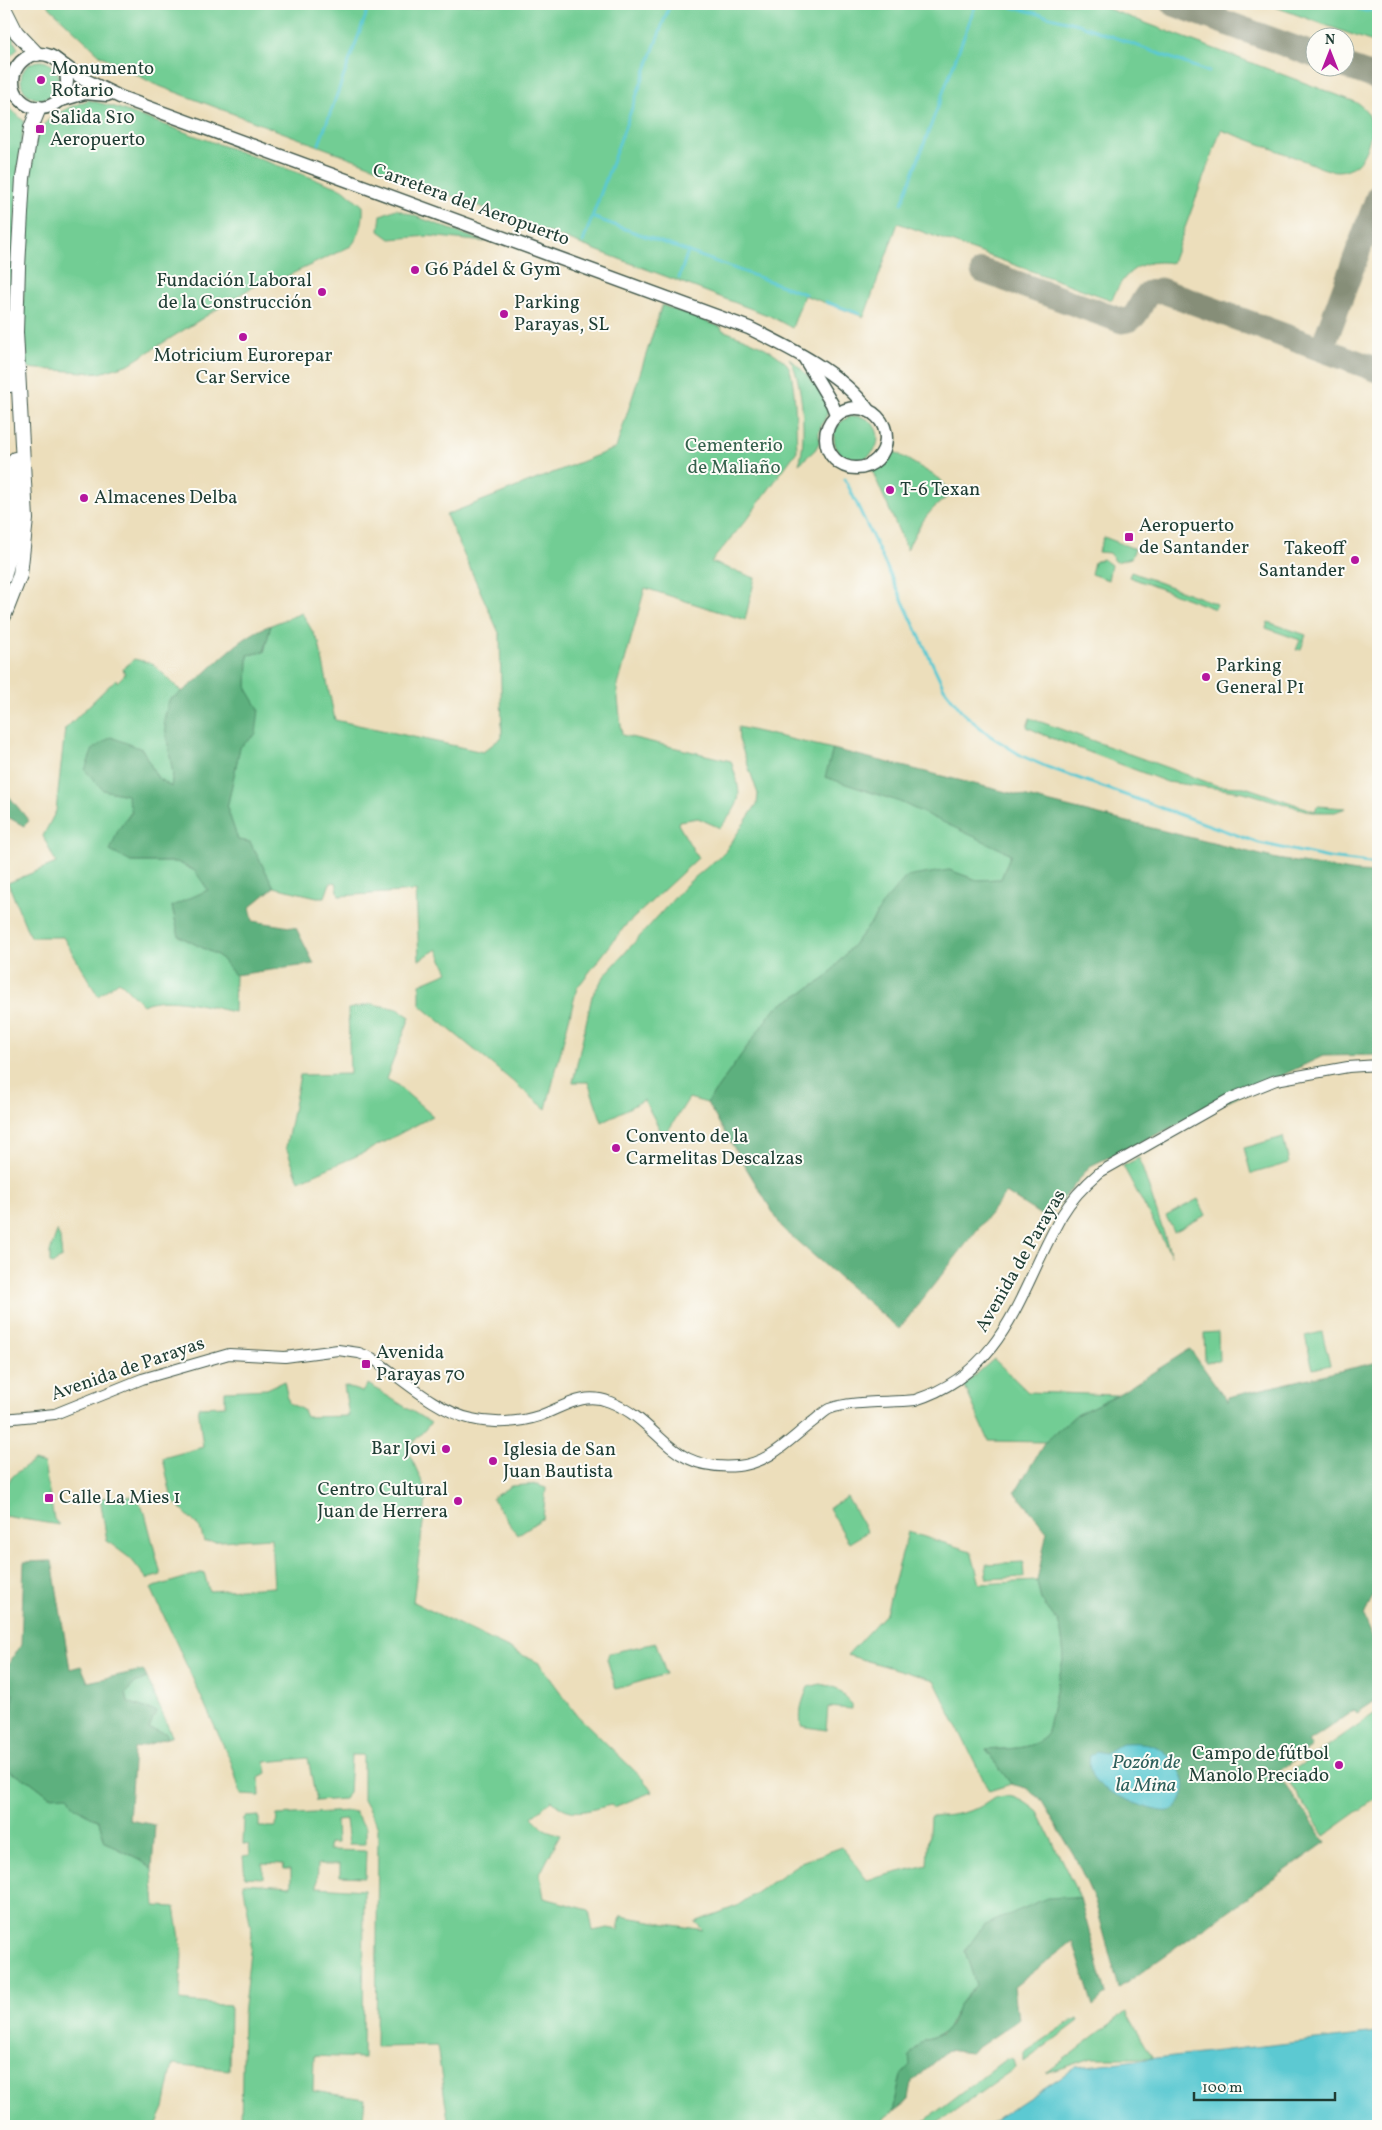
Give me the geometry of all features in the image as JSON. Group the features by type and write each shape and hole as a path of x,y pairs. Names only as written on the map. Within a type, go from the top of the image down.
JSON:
{"highway":[{"path":"4,8 16,32 38,54"},
{"path":"38,54 49,55 58,61 65,70 67,81 64,92 58,101 39,108 27,104 9,90 13,79 10,70 25,58 38,54"},
{"name":"Carretera del Aeropuerto","path":"58,61 83,79 120,97 728,320 780,343 838,379 860,398 868,410"},
{"name":"Carretera del Aeropuerto","path":"58,101 85,93 120,97"},
{"path":"4,616 20,575 26,518 16,332 18,267 23,178 31,128 39,108"},
{"path":"4,315 15,467 12,543"},
{"path":"805,359 836,414"},
{"path":"851,408 868,410 881,421 886,436 882,453 877,460 862,468 843,465 829,453 825,436 827,428 836,414 851,408"},
{"path":"4,576 19,518 24,468"}],"street":[{"name":"Avenida de Parayas","path":"7,1419 36,1417 68,1410 142,1379 228,1354 285,1357 338,1350 359,1353 372,1358 452,1412 473,1419 497,1422 520,1420 539,1416 581,1398 599,1398 612,1402 640,1420 685,1459 716,1465 751,1464 764,1460 775,1453 828,1410 849,1405 915,1400 928,1396 962,1378 977,1365 1005,1330 1063,1214 1087,1183 1100,1172 1229,1100 1276,1080 1348,1067 1378,1065"}],"green space":[{"path":"46,4 1095,4 1353,101 1361,106 1369,116 1371,131 1368,145 1358,163 1346,170 1338,171 1321,168 1221,130 1172,263 1151,263 1134,269 1116,290 1112,300 898,223 864,317 804,295 792,328 770,316 154,84 100,55"},
{"path":"1267,4 1378,4 1378,43 1354,35 1354,28 1334,28"},
{"path":"4,21 18,49 4,61"},
{"path":"40,61 53,67 59,80 53,93 40,99 27,93 21,80 27,67"},
{"path":"89,100 115,107 343,189 363,206 363,217 357,238 351,246 283,278 267,278 129,364 100,373 24,368 25,248 37,130 41,130 43,125 54,116"},
{"path":"4,103 24,121 18,170 12,300 9,301 4,253"},
{"path":"396,209 485,242 429,236 390,239 379,231 381,215"},
{"name":"Cementerio de Maliaño","path":"662,305 721,327 722,330 773,353 787,364 794,391 797,451 747,519 711,562 755,578 745,620 645,588 617,689 622,735 731,761 739,790 739,797 737,804 720,828 698,818 679,821 678,824 698,858 625,926 577,988 546,1109 420,1005 420,984 448,972 437,949 419,960 416,891 339,896 336,882 330,883 325,897 317,897 274,887 250,842 238,840 227,808 240,747 259,710 247,689 248,655 264,652 271,625 302,613 319,643 335,720 483,752 502,737 500,635 446,515 616,448"},
{"path":"789,358 813,382 826,404 828,412 819,431 819,443 815,450 799,464 803,441 802,410 798,379"},
{"path":"856,416 868,420 874,426 878,438 874,450 868,456 856,460 844,456 838,450 834,438 838,426 844,420"},
{"path":"890,449 940,479 952,494 937,505 925,518 907,550 872,470 885,459"},
{"path":"1104,537 1135,549 1131,558 1116,562 1109,553 1098,552"},
{"path":"1103,559 1111,565 1108,580 1091,574 1094,562"},
{"path":"1131,572 1217,604 1215,609 1129,577"},
{"path":"1268,622 1306,635 1301,649 1296,650 1300,640 1266,628"},
{"path":"271,625 264,652 248,655 247,689 259,709 256,734 240,747 227,808 238,840 250,842 274,887 250,907 253,921 296,928 314,964 235,975 219,956 179,936 172,906 208,890 195,871 177,862 131,862 110,851 118,830 132,812 127,795 103,790 85,770 93,749 111,737 142,749 157,777 171,787 173,774 164,720 169,700 195,682 243,640"},
{"path":"134,659 152,663 183,693 169,700 164,720 173,774 171,787 157,777 142,749 103,790 127,795 132,811 118,830 131,862 177,862 196,871 208,890 172,907 179,936 219,956 235,975 234,1012 200,1004 163,1000 143,1005 119,981 98,996 63,937 30,937 8,883 56,863 43,836 56,811 65,729 116,679 117,682 125,674 123,669"},
{"path":"1030,718 1218,786 1245,787 1315,811 1317,806 1346,808 1335,812 1312,812 1244,792 1167,782 1044,735 1027,727"},
{"path":"738,727 833,749 826,777 900,802 1011,853 1001,879 977,880 949,870 884,902 872,922 825,979 774,1009 707,1103 689,1098 664,1137 644,1100 602,1122 588,1082 573,1082 592,996 605,975 687,884 724,853 757,804 758,794 739,740"},
{"path":"833,749 1277,859 1357,872 1378,873 1378,1055 1323,1056 1090,1166 1047,1219 1006,1193 899,1329 783,1229 707,1103 774,1009 825,979 872,922 884,902 906,877 949,870 977,880 1001,879 1011,854 900,802 825,777"},
{"path":"4,790 29,821 24,826 4,815"},
{"path":"372,1004 398,1009 410,1017 386,1079 396,1084 433,1116 361,1154 299,1181 286,1147 300,1075 350,1074 348,1009"},
{"path":"1283,1137 1289,1163 1251,1174 1244,1148"},
{"path":"1139,1158 1171,1255 1123,1166"},
{"path":"1198,1199 1206,1215 1174,1232 1166,1216"},
{"path":"57,1231 60,1238 62,1258 52,1264 50,1263 50,1252"},
{"path":"1218,1332 1219,1361 1205,1362 1204,1333"},
{"path":"1322,1332 1330,1365 1313,1369 1305,1336"},
{"path":"1190,1349 1228,1402 1228,1397 1378,1362 1378,1582 1364,1617 1378,1649 1378,1699 1357,1713 1354,1710 1308,1742 1312,1747 1277,1773 1326,1842 1119,1988 1095,1901 1074,1855 1040,1798 1026,1788 1011,1784 986,1750 1025,1746 1040,1741 1046,1736 1064,1656 1058,1622 1041,1600 1037,1581 1047,1531 1015,1492 1045,1442 1076,1415 1117,1395"},
{"path":"994,1359 1028,1392 1117,1395 1076,1415 1045,1442 989,1441 964,1385"},
{"path":"284,1381 289,1403 303,1410 306,1417 349,1416 344,1386 362,1392 368,1384 431,1423 407,1449 427,1492 413,1602 539,1663 577,1715 643,1779 652,1792 614,1807 611,1805 580,1812 566,1810 552,1800 532,1817 544,1829 560,1835 540,1874 544,1898 589,1910 593,1931 608,1928 618,1930 621,1916 703,1930 695,1922 737,1906 801,1862 842,1847 867,1880 927,1865 930,1817 967,1812 993,1799 1005,1796 1017,1798 1038,1812 1080,1898 1072,1897 965,1951 976,1985 964,1998 946,2029 939,2035 923,2040 910,2066 901,2075 893,2112 875,2126 449,2126 437,2046 376,2047 378,1827 363,1800 363,1755 351,1755 349,1793 344,1799 316,1801 308,1758 265,1762 267,1773 259,1778 260,1796 241,1795 232,1764 151,1588 204,1572 209,1591 274,1587 271,1538 204,1542 200,1528 172,1500 163,1458 203,1447 198,1407 225,1406 225,1391 267,1389"},
{"path":"34,1461 44,1464 54,1519 59,1525 4,1516 8,1482 17,1472"},
{"path":"539,1484 546,1488 543,1518 517,1535 492,1498 511,1486"},
{"path":"136,1496 145,1513 161,1575 147,1579 131,1559 107,1541 100,1498"},
{"path":"847,1497 867,1532 849,1543 829,1508"},
{"path":"908,1532 971,1551 980,1584 1037,1581 1041,1600 1058,1622 1064,1656 1046,1736 1040,1741 1026,1746 986,1750 1011,1784 989,1791 934,1680 847,1655 886,1613"},
{"path":"52,1561 70,1669 81,1666 88,1682 143,1670 147,1678 135,1683 126,1693 128,1702 156,1712 149,1729 166,1733 168,1738 134,1749 129,1820 155,1825 152,1869 139,1859 105,1842 99,1821 74,1806 68,1795 49,1796 31,1782 4,1769 4,1725 11,1715 13,1693 4,1684 4,1670 21,1645 24,1562"},
{"path":"1023,1562 1024,1577 987,1579 986,1564"},
{"path":"656,1643 666,1674 616,1689 607,1659 609,1653"},
{"path":"147,1678 172,1736 168,1738 166,1733 149,1729 156,1712 128,1702 126,1693 135,1683"},
{"path":"4,1684 13,1693 13,1706 10,1718 4,1725"},
{"path":"821,1684 836,1688 852,1704 852,1709 828,1707 826,1730 801,1726 800,1715 808,1687"},
{"name":"Campo de fútbol Manolo Preciado","path":"1378,1711 1378,1797 1325,1835 1285,1776"},
{"path":"4,1769 31,1782 49,1796 68,1794 74,1806 99,1821 105,1842 139,1859 152,1869 155,1906 175,1907 182,1951 180,2001 230,2006 229,2070 173,2064 164,2108 156,2126 4,2126"},
{"path":"355,1812 366,1829 366,1844 349,1844 346,1820 336,1821 337,1843 329,1843 329,1850 366,1851 365,1877 340,1876 340,1864 318,1864 317,1887 364,1890 363,2058 314,2056 313,2091 365,2099 362,2126 241,2126 243,2015 252,1934 243,1883 291,1886 291,1869 284,1869 283,1864 263,1863 263,1878 245,1877 243,1856 250,1855 249,1845 243,1844 244,1819 246,1817 259,1816 259,1827 276,1827 277,1815"},
{"path":"1047,1898 1080,1898 1106,1994 1093,2006 1073,1941 1014,1987 1018,2020 970,2053 948,2050 912,2081 909,2100 893,2112 901,2075 910,2066 909,2056 923,2040 941,2035 951,2024 958,2006 976,1985 965,1951 983,1926"},
{"path":"1126,2012 1153,2058 1092,2058 1046,2073"},
{"path":"1078,2019 1079,2021 1024,2062 1024,2053 1073,2020"},
{"path":"1007,2058 1013,2059 1015,2068 933,2126 918,2126"}],"water":[{"name":"Pozón de la Mina","path":"1122,1743 1152,1745 1164,1751 1175,1763 1184,1778 1183,1795 1176,1807 1169,1811 1162,1811 1142,1806 1108,1791 1095,1781 1090,1769 1090,1756 1096,1751 1105,1753"},
{"path":"1378,2033 1378,2126 986,2126 1076,2067"}],"waterway":[{"path":"319,144 370,4"},
{"path":"583,242 670,4"},
{"path":"902,203 976,4"},
{"path":"1000,4 1078,24 1209,72"},
{"path":"1343,4 1366,11 1378,9"},
{"path":"592,217 805,294"},
{"path":"679,278 688,251"},
{"path":"826,302 860,314"},
{"path":"845,479 944,688 963,713 989,735 1022,756 1047,767 1259,843 1329,858 1378,864"}],"taxiway":[{"path":"1174,4 1304,51"},
{"path":"1354,70 1378,78"},
{"path":"1322,349 1378,197"},
{"path":"983,271 1122,321 1128,320 1136,314 1149,293 1160,290 1378,370"}],"place":[{"name":"Monumento Rotario","path":"41,80"},
{"name":"Salida S10 Aeropuerto","path":"40,129"},
{"name":"G6 Pádel & Gym","path":"415,270"},
{"name":"Fundación Laboral de la Construcción","path":"322,292"},
{"name":"Parking Parayas, SL","path":"504,314"},
{"name":"Motricium Eurorepar Car Service","path":"243,337"},
{"name":"T-6 Texan","path":"890,490"},
{"name":"Almacenes Delba","path":"84,498"},
{"name":"Aeropuerto de Santander","path":"1129,537"},
{"name":"Takeoff Santander","path":"1355,560"},
{"name":"Parking General P1","path":"1206,677"},
{"name":"Convento de la Carmelitas Descalzas","path":"616,1148"},
{"name":"Avenida Parayas 70","path":"366,1364"},
{"name":"Bar Jovi","path":"446,1449"},
{"name":"Iglesia de San Juan Bautista","path":"493,1461"},
{"name":"Calle La Mies 1","path":"49,1498"},
{"name":"Centro Cultural Juan de Herrera","path":"458,1501"},
{"name":"Campo de fútbol Manolo Preciado","path":"1339,1765"}]}
